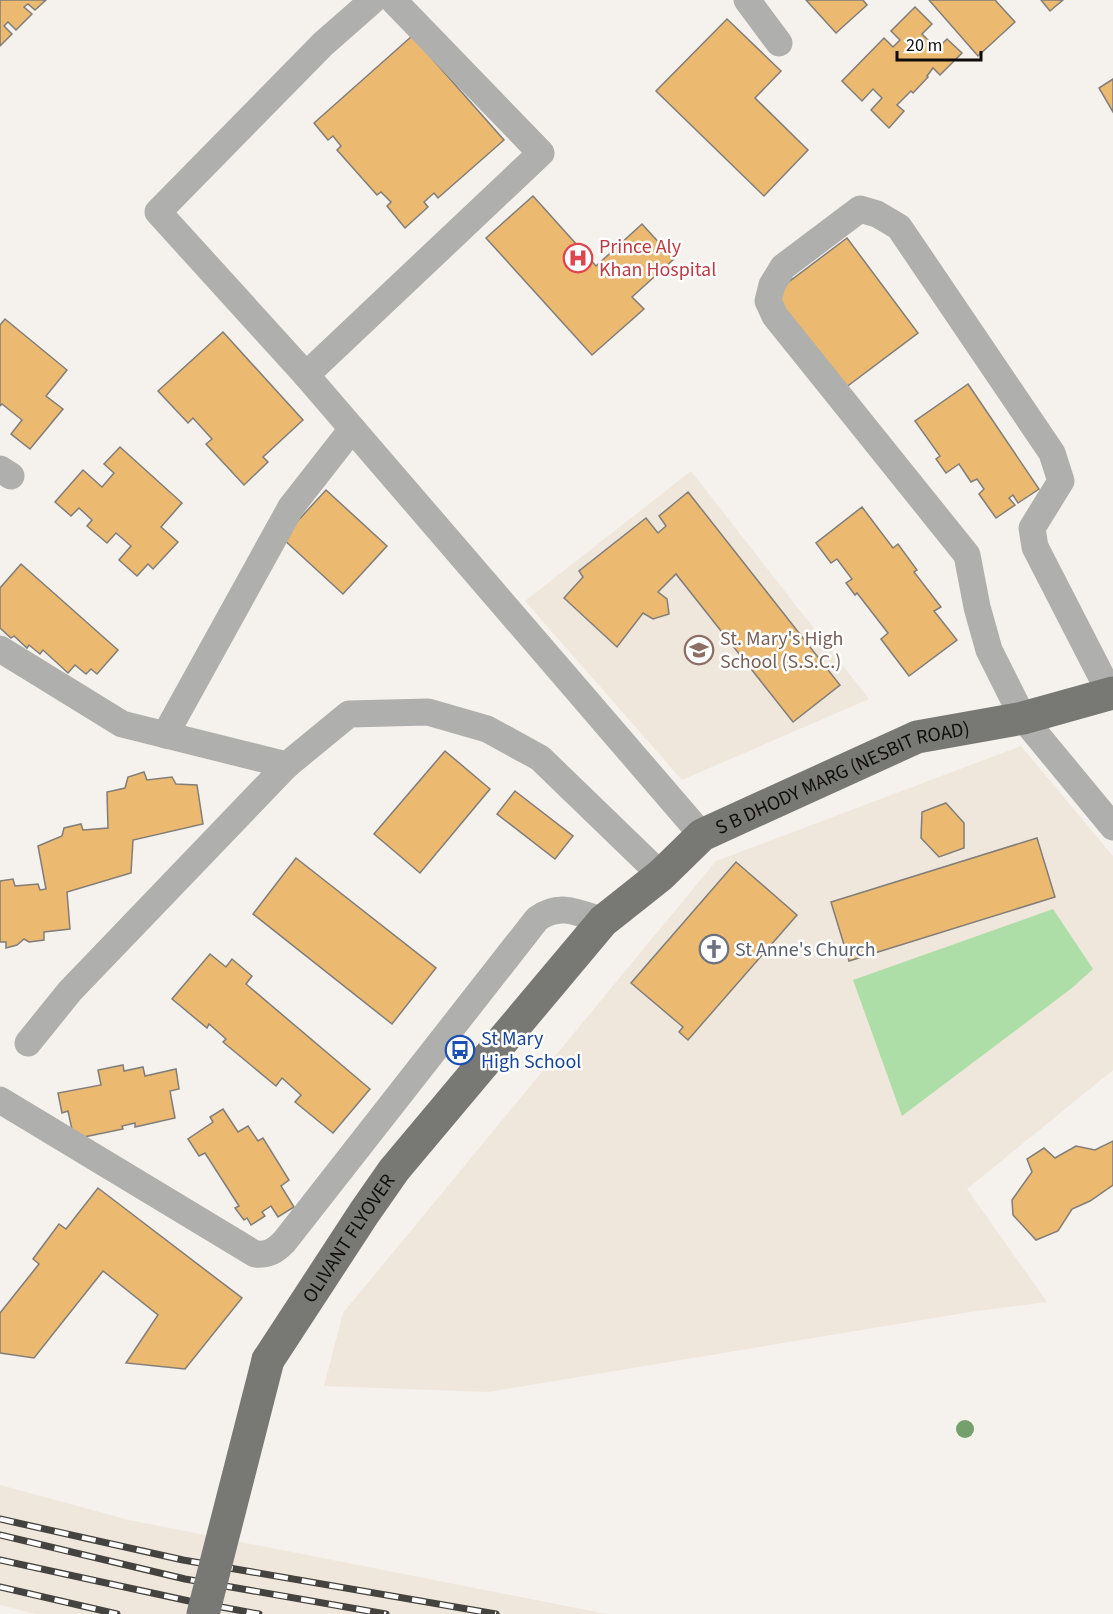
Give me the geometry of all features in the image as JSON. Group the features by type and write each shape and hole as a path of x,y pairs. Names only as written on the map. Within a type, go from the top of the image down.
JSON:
{"main road":[{"name":"S B DHODY MARG (NESBIT ROAD)","path":"603,921 661,875 702,835 917,737 1023,718 1112,693"},
{"name":"OLIVANT FLYOVER","path":"203,1614 268,1360 394,1170 603,921"}],"street":[{"path":"373,0 323,44 158,212 306,375 702,835"},
{"path":"306,375 541,153 393,0"},
{"path":"747,0 779,43"},
{"path":"1112,693 1035,547 1032,528 1061,481 1052,453 899,226 877,214 860,210 783,267 772,285 768,301 775,316 967,555 977,607 989,650 1023,718 1113,827"},
{"path":"165,735 291,507 352,429"},
{"path":"0,649 122,724 287,765"},
{"path":"28,1043 70,991 287,765 349,714 428,712 487,729 540,758 661,875"},
{"path":"0,1100 255,1254 264,1255 274,1252 284,1242 537,919 547,912 560,909 603,921"}],"shaded area":[{"name":"St. Mary's High School (S.S.C.)","path":"691,471 869,699 682,780 525,601"},
{"path":"1021,746 1113,856 1113,1070 967,1189 1047,1302 976,1311 489,1392 324,1386 343,1313 716,861"},
{"path":"0,1485 129,1520 607,1614 36,1614 0,1605"}],"green space":[{"path":"1053,909 1093,969 1072,988 902,1116 853,980"}],"building":[{"path":"0,0 46,0 35,10 28,4 24,7 32,14 16,30 8,22 4,26 12,34 0,46"},
{"path":"806,0 863,0 867,5 836,33"},
{"path":"929,0 995,0 1015,22 978,56"},
{"path":"1041,0 1063,0 1050,11"},
{"path":"915,7 932,24 922,34 937,49 947,39 962,53 940,75 933,68 913,93 911,91 897,105 904,111 889,128 871,110 882,98 873,89 862,101 842,81 884,38 893,47 900,40 891,31"},
{"path":"727,19 781,71 755,98 808,150 764,196 656,91"},
{"path":"412,36 504,140 438,198 434,193 424,202 428,207 405,228 387,206 391,202 381,192 377,195 337,150 341,146 333,136 328,140 314,123"},
{"path":"1113,79 1113,112 1099,88"},
{"path":"533,196 596,266 642,224 674,259 632,297 644,309 592,355 486,238"},
{"path":"847,238 918,333 841,391 770,296"},
{"path":"5,319 67,370 46,396 63,409 30,449 11,434 22,420 2,404 0,406 0,325"},
{"path":"223,332 303,420 263,457 268,462 244,485 206,444 212,439 193,418 188,423 158,391"},
{"path":"968,384 1039,489 1018,503 1013,495 1009,498 1015,505 996,518 979,494 984,489 977,479 971,482 959,464 946,473 936,459 940,456 915,421"},
{"path":"120,447 182,503 161,527 178,542 153,569 148,564 137,576 119,560 131,546 116,533 107,543 87,526 92,520 79,508 71,516 55,502 83,470 102,487 114,473 104,464"},
{"path":"326,490 387,546 343,594 282,538"},
{"path":"688,492 840,685 793,722 676,574 658,592 667,599 669,614 653,619 643,613 617,647 564,598 583,577 579,571 646,518 658,533 666,526 659,516"},
{"path":"862,507 893,548 898,544 917,570 914,572 941,607 934,611 957,640 909,676 881,639 888,633 857,593 855,595 846,583 852,579 837,559 831,563 816,543"},
{"path":"21,564 118,650 97,674 91,669 86,674 75,665 68,673 43,650 40,654 29,645 27,648 14,636 11,638 0,628 0,588"},
{"path":"445,751 490,789 420,873 374,834"},
{"path":"144,772 147,780 172,777 176,784 197,785 203,824 133,840 131,873 67,892 70,929 44,932 44,940 29,942 24,939 17,945 6,948 6,942 0,942 0,881 13,879 15,886 38,884 40,890 46,889 38,846 62,836 64,828 81,824 83,830 108,828 107,792 125,788 128,777"},
{"path":"515,791 573,836 555,859 497,814"},
{"path":"946,803 964,823 964,848 939,857 921,838 922,812"},
{"path":"1037,838 1055,897 849,961 831,902"},
{"path":"296,858 436,968 392,1024 253,914"},
{"name":"St Anne's Church","path":"736,862 797,915 688,1040 679,1032 683,1027 631,983"},
{"path":"210,954 226,967 232,959 252,976 246,984 370,1089 333,1133 295,1102 301,1095 282,1078 276,1086 223,1042 226,1039 209,1024 207,1028 172,999"},
{"path":"123,1065 124,1071 143,1067 145,1076 176,1069 179,1089 170,1091 175,1118 135,1127 135,1123 122,1126 123,1129 74,1139 68,1111 62,1113 58,1093 101,1085 98,1070"},
{"path":"223,1109 238,1132 248,1126 258,1141 263,1138 289,1180 281,1186 294,1207 278,1217 271,1206 262,1212 265,1216 251,1225 247,1218 244,1220 235,1208 239,1206 205,1153 199,1156 188,1139 213,1122 210,1117"},
{"path":"1113,1141 1113,1185 1090,1201 1072,1209 1058,1231 1036,1240 1013,1215 1012,1200 1032,1172 1027,1159 1044,1148 1055,1158 1076,1146 1095,1150"},
{"path":"98,1188 242,1298 185,1369 126,1363 158,1315 103,1271 34,1358 0,1353 0,1313 39,1264 33,1259 59,1224 66,1229"}],"railway":[{"path":"0,1519 183,1560 496,1614"},
{"path":"0,1535 185,1579 386,1614"},
{"path":"0,1560 259,1614"},
{"path":"0,1587 117,1614"}],"place":[{"name":"Prince Aly Khan Hospital","path":"578,258"},
{"name":"St. Mary's High School (S.S.C.)","path":"699,650"},
{"name":"St Anne's Church","path":"714,949"},
{"name":"St Mary High School","path":"460,1050"}]}
